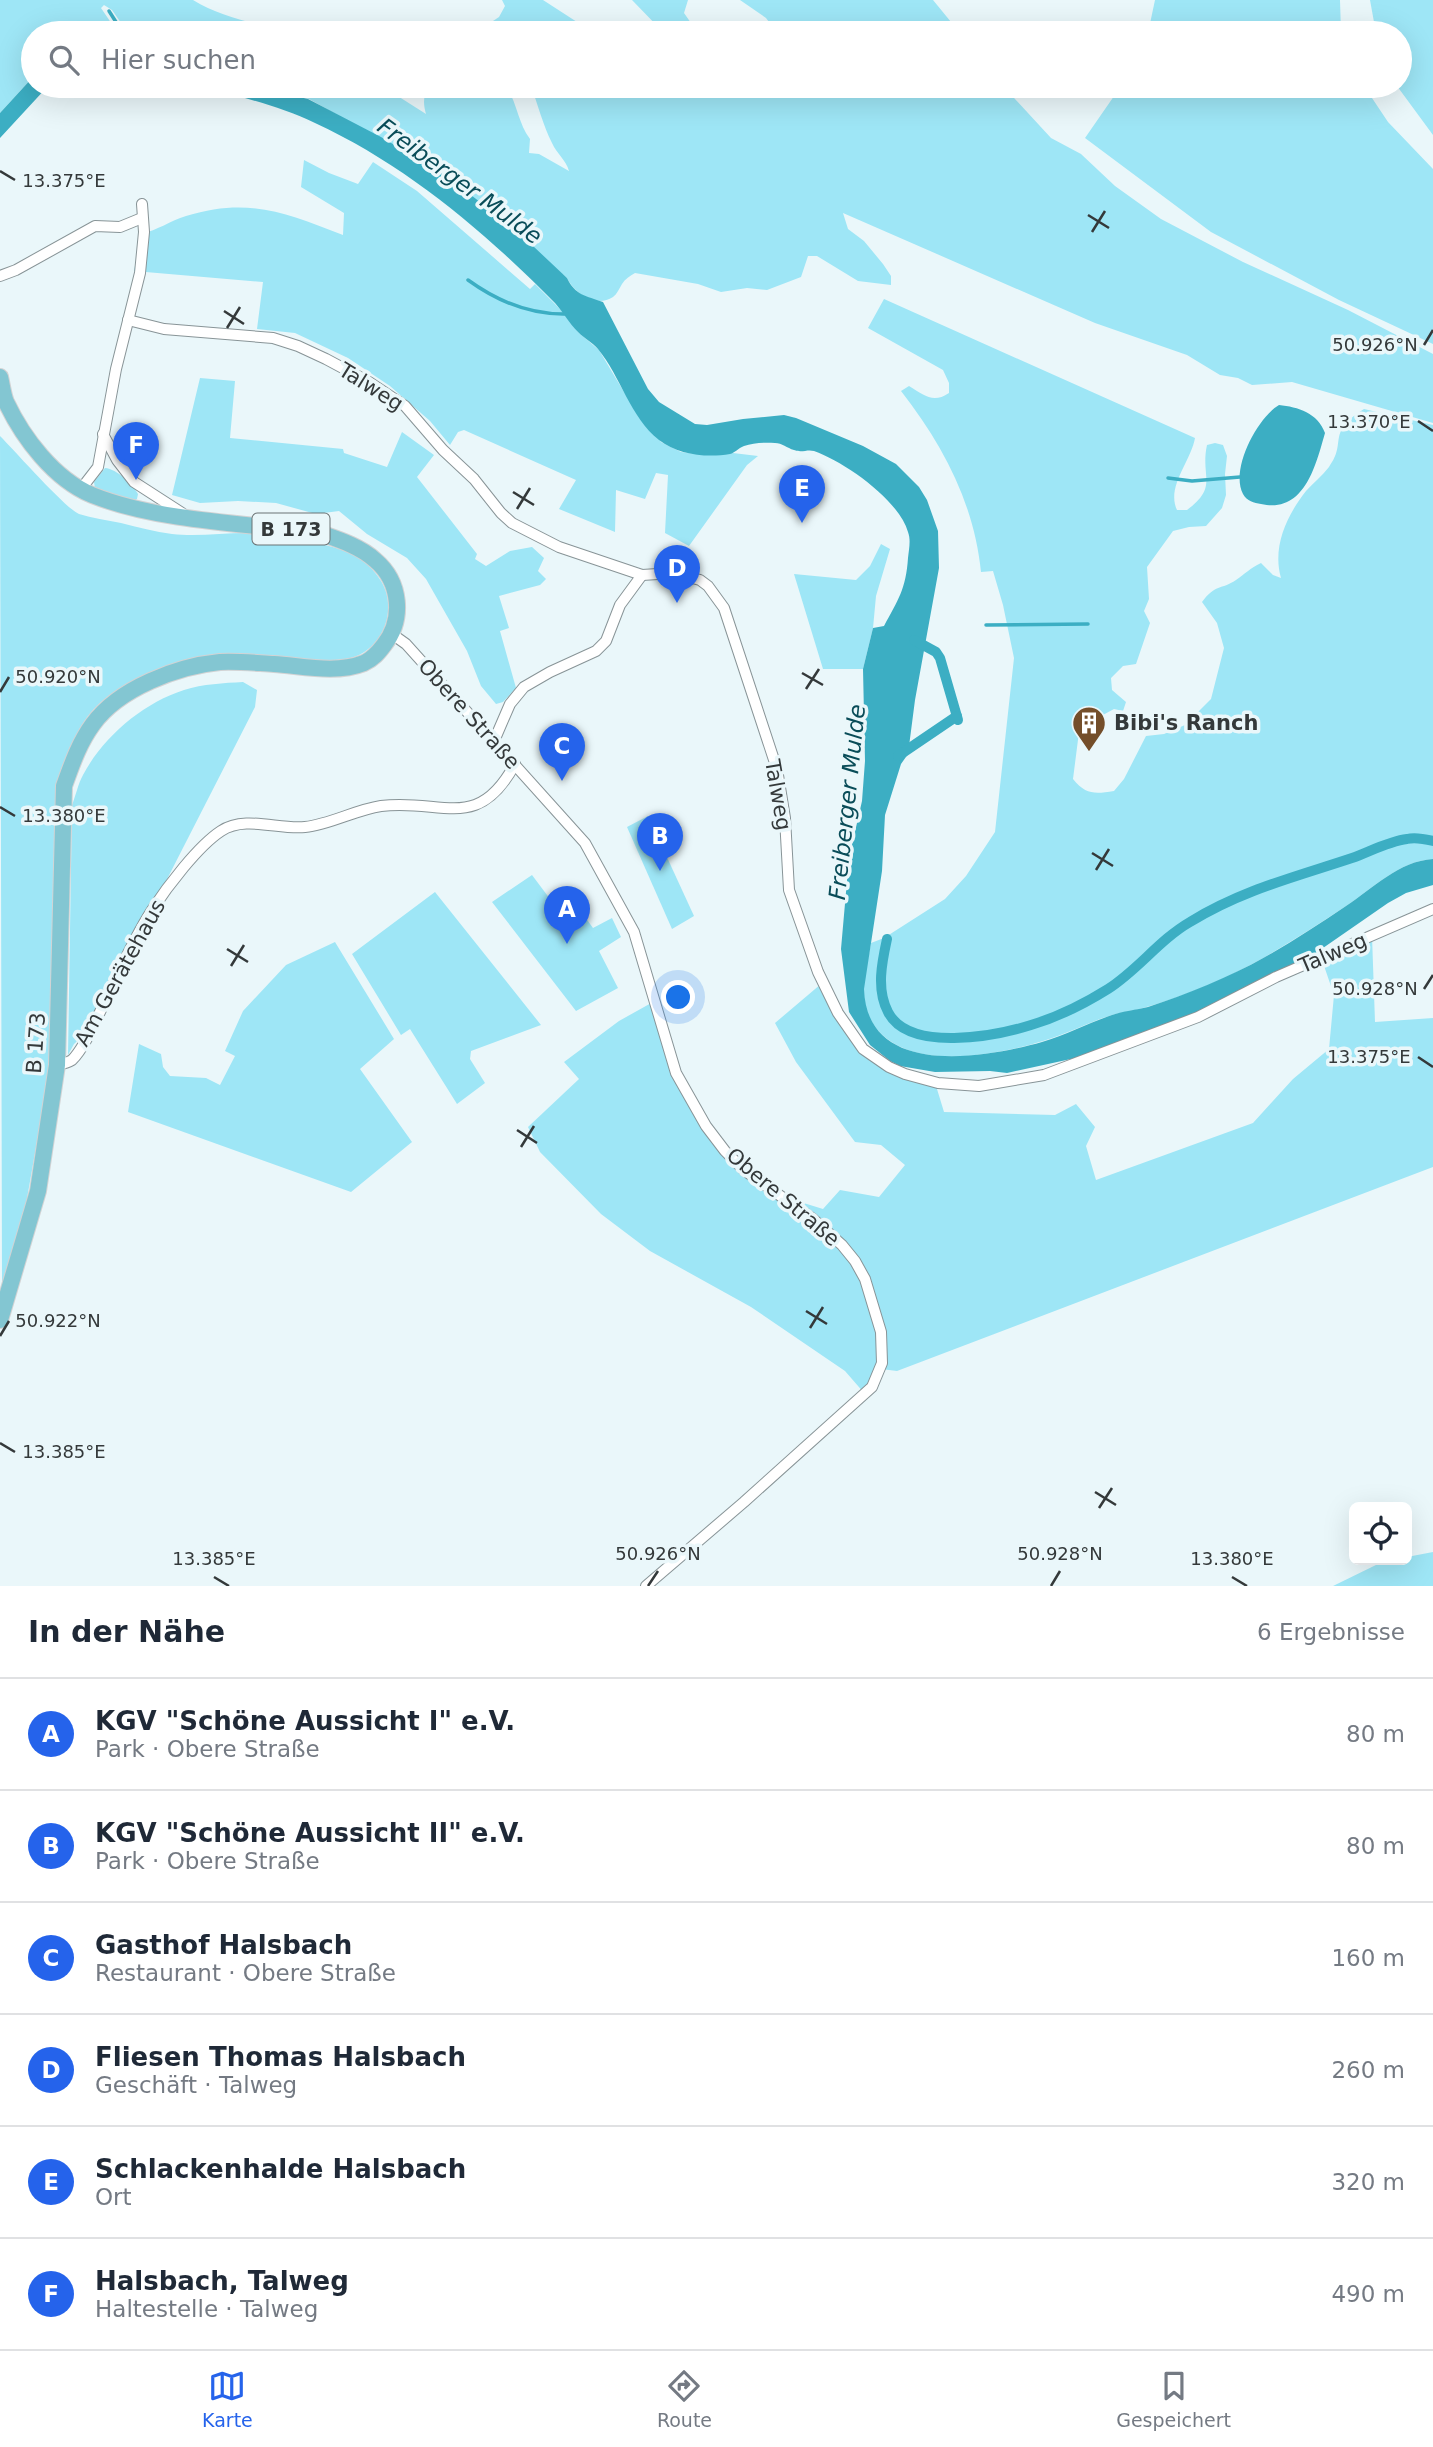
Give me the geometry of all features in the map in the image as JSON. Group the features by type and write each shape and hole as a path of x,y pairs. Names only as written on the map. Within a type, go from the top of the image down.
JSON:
{"main road":[{"name":"B 173","path":"0,376 5,401 34,449 81,489 139,511 317,533 340,540 374,558 385,569 397,595 399,614 392,634 375,656 363,663 334,669 220,662 168,674 126,693 95,721 76,752 64,786 57,1065 38,1191 0,1320"}],"street":[{"path":"81,489 98,467 143,249 142,204"},
{"path":"0,276 96,226 120,227 142,218"},
{"name":"Talweg","path":"128,320 164,329 273,338 298,346 369,382 405,406 443,450 474,479 500,513 512,523 559,547 642,575 674,573 700,580 708,586 723,608 777,769 785,818 789,890 818,972 838,1013 863,1049 888,1067 938,1083 979,1086 1044,1075 1198,1017 1287,972 1433,909"},
{"path":"103,434 117,460 134,482 187,517"},
{"path":"494,741 510,704 524,687 596,651 606,641 620,605 642,575"},
{"name":"Obere Straße","path":"392,634 406,644 585,843 634,932 667,1049 676,1073 694,1106 725,1151 744,1170 813,1219 842,1245 865,1279 881,1332 882,1363 877,1378 865,1394 824,1427 744,1502 646,1586"},
{"name":"Am Gerätehaus","path":"57,1065 72,1059 91,1030 150,913 163,894 185,867 221,831 230,826 245,824 305,827 380,806 426,805 457,810 475,806 506,781 515,764"}],"shaded area":[{"path":"0,0 193,0 245,21 120,21 112,10 104,5 101,8 110,21 21,21 21,90 0,113"},
{"path":"502,0 543,0 575,21 493,21 499,17 505,6"},
{"path":"632,0 688,0 684,13 690,21 652,21"},
{"path":"740,0 933,0 950,21 768,21"},
{"path":"1155,0 1340,0 1341,21 1151,21"},
{"path":"1370,0 1433,0 1433,135 1406,98 1412,98 1412,21 1374,21"},
{"path":"21,90 21,98 37,98 0,138 0,113"},
{"path":"245,98 308,99 381,137 445,175 515,229 567,278 577,291 603,302 648,389 659,402 695,424 707,425 784,415 796,418 863,446 896,464 919,487 927,500 938,531 939,568 908,754 901,764 885,815 882,871 864,989 870,1018 885,1038 907,1050 961,1056 991,1053 1042,1042 1121,1012 1178,997 1237,972 1295,939 1386,877 1409,865 1433,859 1433,885 1406,893 1310,957 1206,1009 1080,1057 1007,1073 935,1072 900,1066 890,1061 870,1045 849,1012 841,949 849,858 862,801 865,761 863,669 873,628 884,626 903,586 910,541 903,520 882,495 855,473 814,451 797,451 778,443 763,443 744,446 730,454 712,456 684,452 659,440 640,420 598,349 578,332 555,303 501,251 443,202 381,159 315,123"},
{"path":"305,98 401,98 426,114 425,98 512,98 530,139 529,153 539,154 569,171 554,147 535,98 1014,98 1051,138 1081,154 1115,186 1161,219 1433,354 1433,423 1292,382 1252,385 1238,378 1220,375 1187,355 1095,323 843,213 848,229 864,241 891,276 891,285 858,281 817,256 808,256 801,277 767,290 747,288 721,292 698,284 635,273 613,297 593,300 575,289 567,278 445,175"},
{"path":"1113,98 1372,98 1388,122 1433,169 1433,344 1339,300 1211,232 1085,138"},
{"path":"304,160 358,184 373,162 417,191 530,289 535,284 567,316 578,332 599,350 624,392 661,442 681,452 758,456 747,465 689,546 665,533 668,475 656,473 645,499 616,490 615,532 559,509 576,480 464,430 458,432 450,445 430,421 390,386 348,358 295,333 257,329 263,282 134,271 141,234 208,210 266,210 343,235 344,213 301,187"},
{"path":"884,299 1195,438 1177,483 1174,501 1177,510 1187,510 1203,494 1206,487 1207,445 1223,445 1227,456 1226,495 1222,508 1206,526 1173,531 1147,567 1149,599 1144,611 1150,623 1136,664 1123,666 1111,678 1112,690 1126,702 1123,711 1114,709 1101,716 1084,716 1079,732 1073,779 1091,792 1114,791 1124,779 1146,736 1164,734 1185,725 1211,699 1224,648 1217,623 1202,602 1215,590 1261,563 1273,575 1281,578 1278,555 1287,521 1306,491 1334,458 1345,425 1364,409 1433,425 1433,859 1397,870 1295,939 1221,979 1174,998 1112,1015 1043,1041 996,1052 942,1056 917,1052 894,1044 877,1029 864,999 871,943 884,938 945,899 966,876 995,832 1014,658 993,571 981,572 964,499 943,454 901,391 909,386 929,397 938,398 949,393 949,383 943,370 868,328"},
{"path":"200,378 235,381 230,438 343,449 344,453 387,467 402,432 434,455 417,477 477,554 475,559 486,566 510,551 532,547 544,558 538,571 546,579 540,585 499,596 509,628 500,631 516,688 503,702 496,704 481,686 467,651 426,579 407,558 367,534 339,511 316,514 276,503 200,503 172,495"},
{"path":"1279,405 1306,412 1318,420 1325,433 1312,472 1298,494 1276,505 1256,503 1243,494 1240,484 1243,459 1262,421"},
{"path":"0,436 52,491 79,514 172,534 257,534 340,549 363,561 373,570 386,592 388,605 384,629 378,639 359,655 332,660 230,655 192,660 153,672 116,691 88,716 79,729 60,773 50,1068 26,1204 2,1284"},
{"path":"105,468 119,474 128,482 138,494 137,499 133,501 95,489 94,482"},
{"path":"881,544 890,549 876,596 873,628 863,669 823,669 794,574 856,580 870,566"},
{"path":"243,682 257,690 255,707 85,1034 74,1044 68,1055 72,805 81,778 91,761 113,735 154,703 191,688"},
{"path":"648,816 694,916 672,929 627,827"},
{"path":"532,875 562,915 577,906 593,928 612,918 621,937 599,951 618,988 576,1011 492,902"},
{"path":"435,892 541,1025 471,1051 470,1059 485,1083 457,1104 410,1029 401,1035 352,954"},
{"path":"1372,936 1375,1022 1433,1018 1433,1167 897,1371 881,1369 865,1394 845,1371 751,1307 650,1251 601,1214 540,1152 528,1127 579,1079 564,1062 619,1021 653,1002 684,1091 735,1161 781,1196 823,1209 840,1190 879,1197 905,1165 881,1145 855,1142 796,1062 775,1023 821,984 847,1029 878,1059 938,1083 937,1089 944,1112 1055,1115 1076,1104 1095,1127 1086,1146 1096,1180 1253,1123 1293,1079 1329,1049 1334,995 1321,957"},
{"path":"335,942 394,1039 360,1069 412,1142 351,1192 128,1112 139,1044 161,1054 163,1067 170,1076 206,1078 220,1085 235,1056 225,1051 243,1011 286,965"},
{"path":"1433,1552 1433,1586 1333,1586 1376,1565 1412,1565 1412,1556"}],"waterway":[{"path":"109,11 115,21"},
{"path":"468,280 515,305 540,312 567,314"},
{"path":"1168,478 1192,481 1240,477"},
{"path":"986,625 1088,624"},
{"path":"914,640 936,652 940,658 958,720"},
{"path":"898,756 957,716"},
{"path":"887,939 882,966 882,994 888,1012 899,1025 914,1033 933,1037 976,1037 1041,1022 1090,1000 1119,981 1179,929 1229,901 1393,842 1413,838 1433,841"}],"place":[{"name":"Halsbach, Talweg","path":"136,480"},
{"name":"Schlackenhalde Halsbach","path":"802,523"},
{"name":"Fliesen Thomas Halsbach","path":"677,603"},
{"name":"Bibi's Ranch","path":"1089,753"},
{"name":"Gasthof Halsbach","path":"562,781"},
{"name":"KGV \"Schöne Aussicht II\" e.V.","path":"660,871"},
{"name":"KGV \"Schöne Aussicht I\" e.V.","path":"567,944"}],"water label":[{"name":"Freiberger Mulde","path":"460,181"},
{"name":"Freiberger Mulde","path":"847,802"}]}
